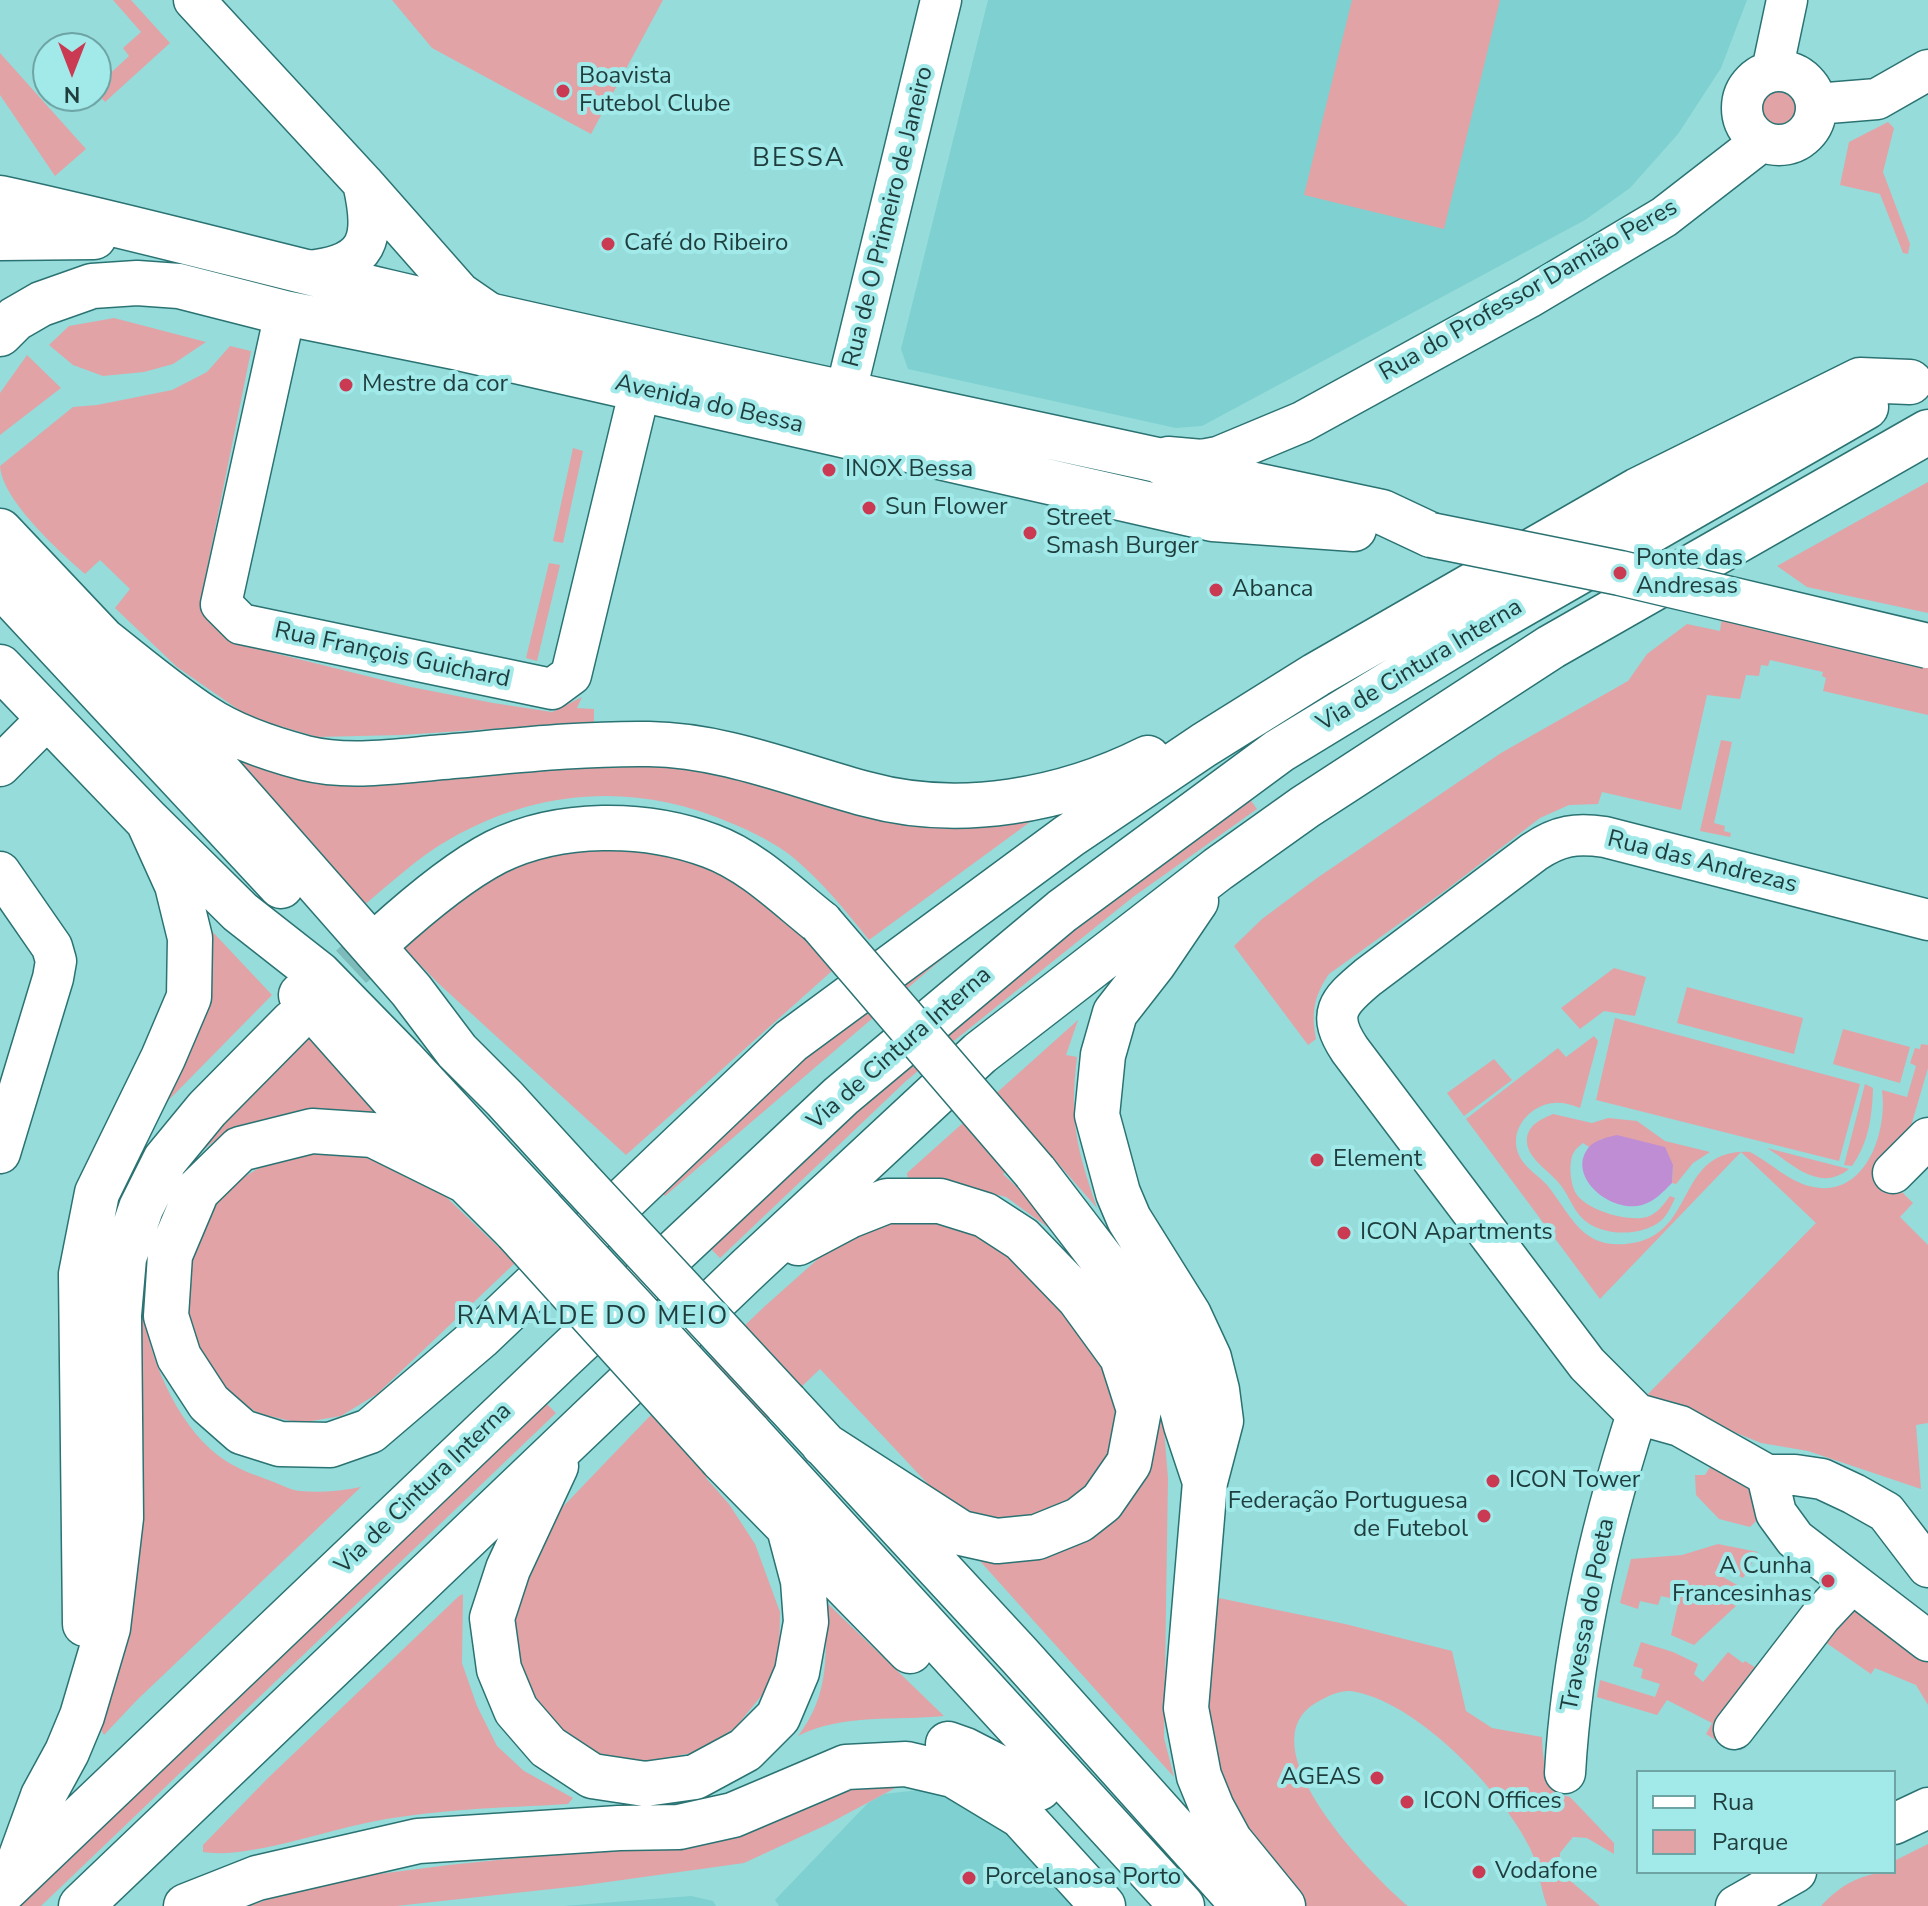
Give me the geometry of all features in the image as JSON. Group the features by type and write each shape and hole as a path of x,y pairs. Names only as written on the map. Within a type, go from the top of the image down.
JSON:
{"main road":[{"name":"Avenida do Bessa","path":"0,198 124,225 216,251 1382,512 1431,535"},
{"name":"Avenida do Bessa","path":"0,238 98,238 216,251"},
{"name":"Avenida do Bessa","path":"0,334 15,319 41,304 92,286 137,283 179,286 285,313 381,331 1213,519 1431,535 1620,573 1928,646"},
{"path":"529,1221 466,1181 373,1135 312,1131 240,1149 197,1191 170,1255 166,1316 179,1357 209,1403 242,1432 280,1444 330,1445 370,1431 480,1337 791,1041 1069,836 1204,745 1316,675 1638,490 1860,380 1919,377"},
{"name":"Via de Cintura Interna","path":"6,1889 841,1096 1062,911 1279,751 1476,631 1919,377"},
{"path":"81,1906 749,1268 980,1053 1218,869 1305,807 1551,647 1928,432"},
{"path":"0,531 103,640 411,990 457,1051 505,1099 1020,1656 1244,1906"},
{"path":"0,584 390,1004 457,1051"},
{"path":"0,617 257,892 319,974 402,1059 529,1221 735,1446 1182,1906"},
{"path":"103,640 206,718 244,737 309,759 352,763 563,748 684,745 725,753 870,795 916,804 966,806 1068,790 1115,775 1168,748 1204,745"},
{"path":"0,667 240,912 319,974"},
{"path":"92,1678 86,1653 81,1274 97,1193 189,997 190,938 177,885 148,821"},
{"path":"383,937 419,903 495,852 547,834 599,828 659,832 712,846 751,867 821,923 1035,1172 1143,1313 1172,1370 1205,1482"},
{"path":"1218,869 1154,963 1115,1013 1103,1055 1097,1115 1118,1193 1129,1219 1189,1315 1209,1358 1221,1421 1205,1482 1186,1708 1199,1776 1212,1808 1230,1841 1283,1906"},
{"path":"240,912 296,989 466,1181"},
{"path":"6,1889 43,1796 82,1716 108,1628 121,1518 119,1315 124,1258 141,1208 165,1160 207,1109 293,1022"},
{"path":"749,1268 849,1216 887,1201 940,1201 985,1215 1022,1239 1079,1298 1122,1357 1139,1410 1129,1463 1102,1502 1079,1520 1037,1537 997,1541 961,1533 823,1444"},
{"path":"567,1442 508,1569 492,1618 499,1669 516,1710 548,1747 592,1776 645,1784 695,1777 745,1750 778,1717 797,1672 806,1622 803,1581 789,1528"},
{"path":"735,1446 789,1528 941,1682 1150,1906"},
{"path":"619,1828 717,1797 774,1770 848,1742 917,1735 965,1750 1039,1788"},
{"path":"186,1906 257,1878 418,1841 679,1827 733,1815 846,1767 906,1764 953,1775 1021,1816 1103,1906"}],"street":[{"path":"194,0 460,293 489,313"},
{"name":"Rua de O Primeiro de Janeiro","path":"836,434 941,0"},
{"path":"1772,71 1787,0"},
{"path":"1816,104 1877,99 1928,70"},
{"path":"1772,71 1798,76 1813,92 1816,104 1816,116 1811,128 1803,137 1780,145 1762,141 1748,128 1742,104 1753,82 1772,71"},
{"name":"Rua do Professor Damião Peres","path":"1157,460 1218,457 1302,422 1528,298 1664,217 1762,141"},
{"path":"307,271 337,268 352,259 365,244 370,214 363,183"},
{"name":"Rua François Guichard","path":"285,313 221,604 241,624 552,689 571,675 640,389"},
{"path":"1300,494 1288,480 1283,463 1287,443 1302,422"},
{"path":"0,766 48,718"},
{"name":"Rua das Andrezas","path":"1637,1414 1587,1364 1350,1050 1338,1032 1336,1016 1344,997 1551,841 1581,834 1605,837 1928,920"},
{"path":"0,872 52,947 56,961 2,1142"},
{"path":"1893,1173 1928,1138"},
{"path":"1637,1414 1680,1426 1767,1475 1822,1479 1864,1500 1886,1512 1928,1567"},
{"name":"Travessa do Poeta","path":"1565,1773 1568,1717 1584,1623 1614,1485 1637,1414"},
{"path":"1767,1475 1776,1513 1795,1539 1928,1641"},
{"path":"1734,1729 1821,1616 1852,1583"},
{"path":"1896,1823 1928,1808"},
{"path":"1736,1906 1786,1885"}],"shaded area":[{"path":"988,0 1747,0 1721,68 1678,134 1630,188 1585,220 1202,426 1176,428 908,369 901,349"},
{"path":"1617,1135 1665,1147 1673,1165 1672,1183 1642,1205 1617,1204 1605,1198 1587,1180 1583,1170 1583,1158 1589,1147"},
{"path":"929,1789 993,1819 1076,1906 779,1906 775,1900 868,1803 884,1794"},
{"path":"691,1896 713,1901 716,1906 564,1906"}],"green space":[{"path":"113,0 131,0 170,43 112,96 112,72 129,56 123,48 141,32"},
{"name":"Boavista Futebol Clube","path":"392,0 663,0 591,134 432,48"},
{"path":"1352,0 1500,0 1444,229 1304,195"},
{"path":"0,53 32,89 32,112 53,112 86,149 55,176 0,95"},
{"path":"1780,86 1796,93 1803,109 1796,125 1780,132 1764,125 1757,109 1764,93"},
{"path":"1888,122 1894,128 1883,172 1910,244 1908,254 1903,253 1880,194 1840,185 1849,142"},
{"path":"114,318 206,342 173,364 144,372 103,376 73,365 49,345 69,326"},
{"path":"230,346 251,351 201,598 221,634 274,653 411,687 493,703 552,712 582,697 577,708 594,709 594,722 402,735 317,737 249,717 177,667 115,608 130,589 100,560 85,574 21,509 3,480 0,466 73,407 172,390 207,372"},
{"path":"27,355 61,388 0,435 0,393"},
{"path":"573,448 583,451 563,543 553,541"},
{"path":"1928,482 1928,613 1807,587 1777,566"},
{"path":"549,563 560,565 537,661 526,658"},
{"path":"1722,617 1928,665 1928,715 1823,691 1826,678 1822,676 1823,672 1770,660 1768,666 1761,665 1759,676 1746,675 1740,699 1707,695 1681,810 1602,792 1598,804 1569,805 1540,818 1329,974 1315,1005 1316,1039 1308,1045 1234,946 1262,919 1317,878 1501,753 1628,681 1647,654 1687,624 1720,631"},
{"path":"1721,740 1732,742 1714,823 1725,826 1724,831 1731,833 1730,837 1700,831"},
{"path":"227,752 647,753 1045,811 869,940 815,878 773,843 696,810 660,801 624,797 589,796 553,801 518,809 484,822 427,854 363,906"},
{"path":"1249,798 1257,809 1133,897 955,1040 906,1081 720,1258 709,1247 908,1062 1101,905"},
{"path":"609,841 720,868 779,910 833,970 626,1155 438,983 403,947 430,913 543,848"},
{"path":"1022,894 665,1196 656,1189 798,1054"},
{"path":"210,929 272,995 153,1116"},
{"path":"1614,968 1646,977 1635,1016 1604,1011 1580,1029 1561,1008"},
{"path":"1687,987 1803,1018 1794,1054 1677,1023"},
{"path":"1615,1018 1860,1084 1839,1161 1596,1100"},
{"path":"1078,1020 1066,1055 1077,1057 1074,1099 1076,1134 1097,1208 1041,1144 1003,1174 1022,1192 1053,1231 1006,1197 954,1184 908,1179 907,1173"},
{"path":"1843,1029 1910,1047 1900,1083 1833,1064"},
{"path":"307,1036 386,1115 302,1116 261,1121 217,1140 182,1173 196,1143"},
{"path":"1594,1036 1598,1041 1580,1108 1558,1103 1536,1109 1519,1127 1516,1142 1524,1163 1547,1185 1587,1235 1610,1244 1626,1244 1649,1238 1665,1227 1708,1164 1726,1155 1740,1153 1600,1299 1466,1119 1558,1048 1566,1057"},
{"path":"1921,1044 1928,1045 1928,1068 1906,1143 1880,1170 1913,1203 1900,1217 1928,1245 1928,1423 1916,1425 1921,1489 1808,1451 1761,1443 1646,1396 1816,1223 1742,1153 1750,1152 1809,1186 1828,1188 1844,1184 1858,1174 1876,1144 1881,1126 1882,1090 1907,1097 1916,1066 1910,1063 1915,1048 1920,1049"},
{"path":"1494,1059 1512,1080 1464,1116 1447,1093"},
{"path":"1865,1084 1873,1088 1868,1129 1852,1166 1844,1165"},
{"path":"1553,1114 1592,1123 1608,1118 1637,1121 1665,1141 1710,1152 1693,1163 1676,1184 1672,1183 1673,1165 1602,1139 1589,1147 1583,1143 1572,1156 1571,1174 1577,1195 1590,1206 1609,1214 1639,1218 1654,1214 1670,1196 1675,1198 1663,1218 1649,1228 1629,1232 1608,1231 1582,1218 1561,1186 1529,1151 1527,1138 1530,1129"},
{"path":"1767,1148 1849,1169 1838,1176 1817,1177 1806,1174"},
{"path":"313,1151 379,1156 441,1192 515,1263 377,1394 341,1416 300,1423 260,1414 231,1397 192,1337 186,1296 199,1235 217,1204 239,1180 274,1159"},
{"path":"914,1220 955,1221 995,1235 1063,1301 1117,1391 1119,1423 1109,1458 1095,1481 1065,1505 1038,1516 1013,1521 986,1519 943,1500 820,1369 706,1478 729,1504 755,1544 780,1612 779,1658 762,1695 735,1728 697,1752 650,1761 604,1756 556,1729 522,1690 509,1615 553,1517 648,1418 828,1250 880,1224"},
{"path":"144,1315 161,1376 183,1416 210,1449 237,1467 296,1490 323,1492 361,1487 104,1735 100,1728 140,1316"},
{"path":"545,1402 556,1413 41,1906 19,1906 332,1609"},
{"path":"1162,1406 1168,1478 1164,1738 1174,1777 980,1561 1003,1562 1037,1556"},
{"path":"1712,1464 1751,1490 1759,1518 1750,1527 1719,1519 1696,1495 1695,1475 1705,1475"},
{"path":"1718,1544 1758,1552 1743,1578 1728,1570 1714,1572 1739,1586 1729,1602 1736,1606 1694,1645 1671,1635 1679,1600 1661,1596 1658,1605 1640,1601 1638,1609 1620,1603 1631,1559 1682,1555"},
{"path":"463,1594 462,1663 477,1706 497,1746 524,1771 573,1798 568,1804 416,1815 366,1823 240,1852 203,1852 203,1845 267,1779"},
{"path":"1214,1597 1345,1624 1452,1651 1466,1711 1492,1728 1542,1737 1545,1767 1553,1787 1558,1794 1570,1797 1614,1843 1614,1854 1587,1838 1573,1837 1560,1853 1560,1872 1600,1906 1547,1906 1530,1848 1500,1801 1478,1776 1428,1729 1402,1711 1375,1698 1345,1691 1311,1706 1296,1727 1295,1752 1305,1782 1345,1842 1408,1906 1302,1906 1232,1812 1200,1714"},
{"path":"1859,1597 1928,1652 1928,1705 1916,1685 1875,1668 1871,1674 1815,1635"},
{"path":"825,1601 944,1716 851,1721 798,1736 809,1720 821,1688 826,1655"},
{"path":"1641,1642 1698,1664 1694,1674 1703,1682 1728,1652 1767,1675 1717,1741 1706,1734 1712,1723 1667,1700 1657,1715 1597,1697 1600,1680 1655,1697 1660,1684 1641,1678 1643,1669 1633,1666"},
{"path":"864,1781 899,1786 826,1825 744,1863 579,1886 396,1906 249,1906 283,1894 355,1877 702,1839"},
{"path":"1928,1844 1928,1906 1821,1906 1854,1881 1873,1874 1896,1874 1896,1860"}],"tunnel":[{"path":"303,1012 383,937"}],"place":[{"name":"Boavista Futebol Clube","path":"563,91"},
{"name":"Café do Ribeiro","path":"608,244"},
{"name":"Mestre da cor","path":"346,385"},
{"name":"INOX Bessa","path":"829,470"},
{"name":"Sun Flower","path":"869,508"},
{"name":"Street Smash Burger","path":"1030,533"},
{"name":"Ponte das Andresas","path":"1620,573"},
{"name":"Abanca","path":"1216,590"},
{"name":"Element","path":"1317,1160"},
{"name":"ICON Apartments","path":"1344,1233"},
{"name":"ICON Tower","path":"1493,1481"},
{"name":"Federação Portuguesa de Futebol","path":"1484,1516"},
{"name":"A Cunha Francesinhas","path":"1828,1581"},
{"name":"AGEAS","path":"1377,1778"},
{"name":"ICON Offices","path":"1407,1802"},
{"name":"Vodafone","path":"1479,1872"},
{"name":"Porcelanosa Porto","path":"969,1878"}],"district":[{"name":"BESSA","path":"799,160"},
{"name":"RAMALDE DO MEIO","path":"593,1318"}]}
